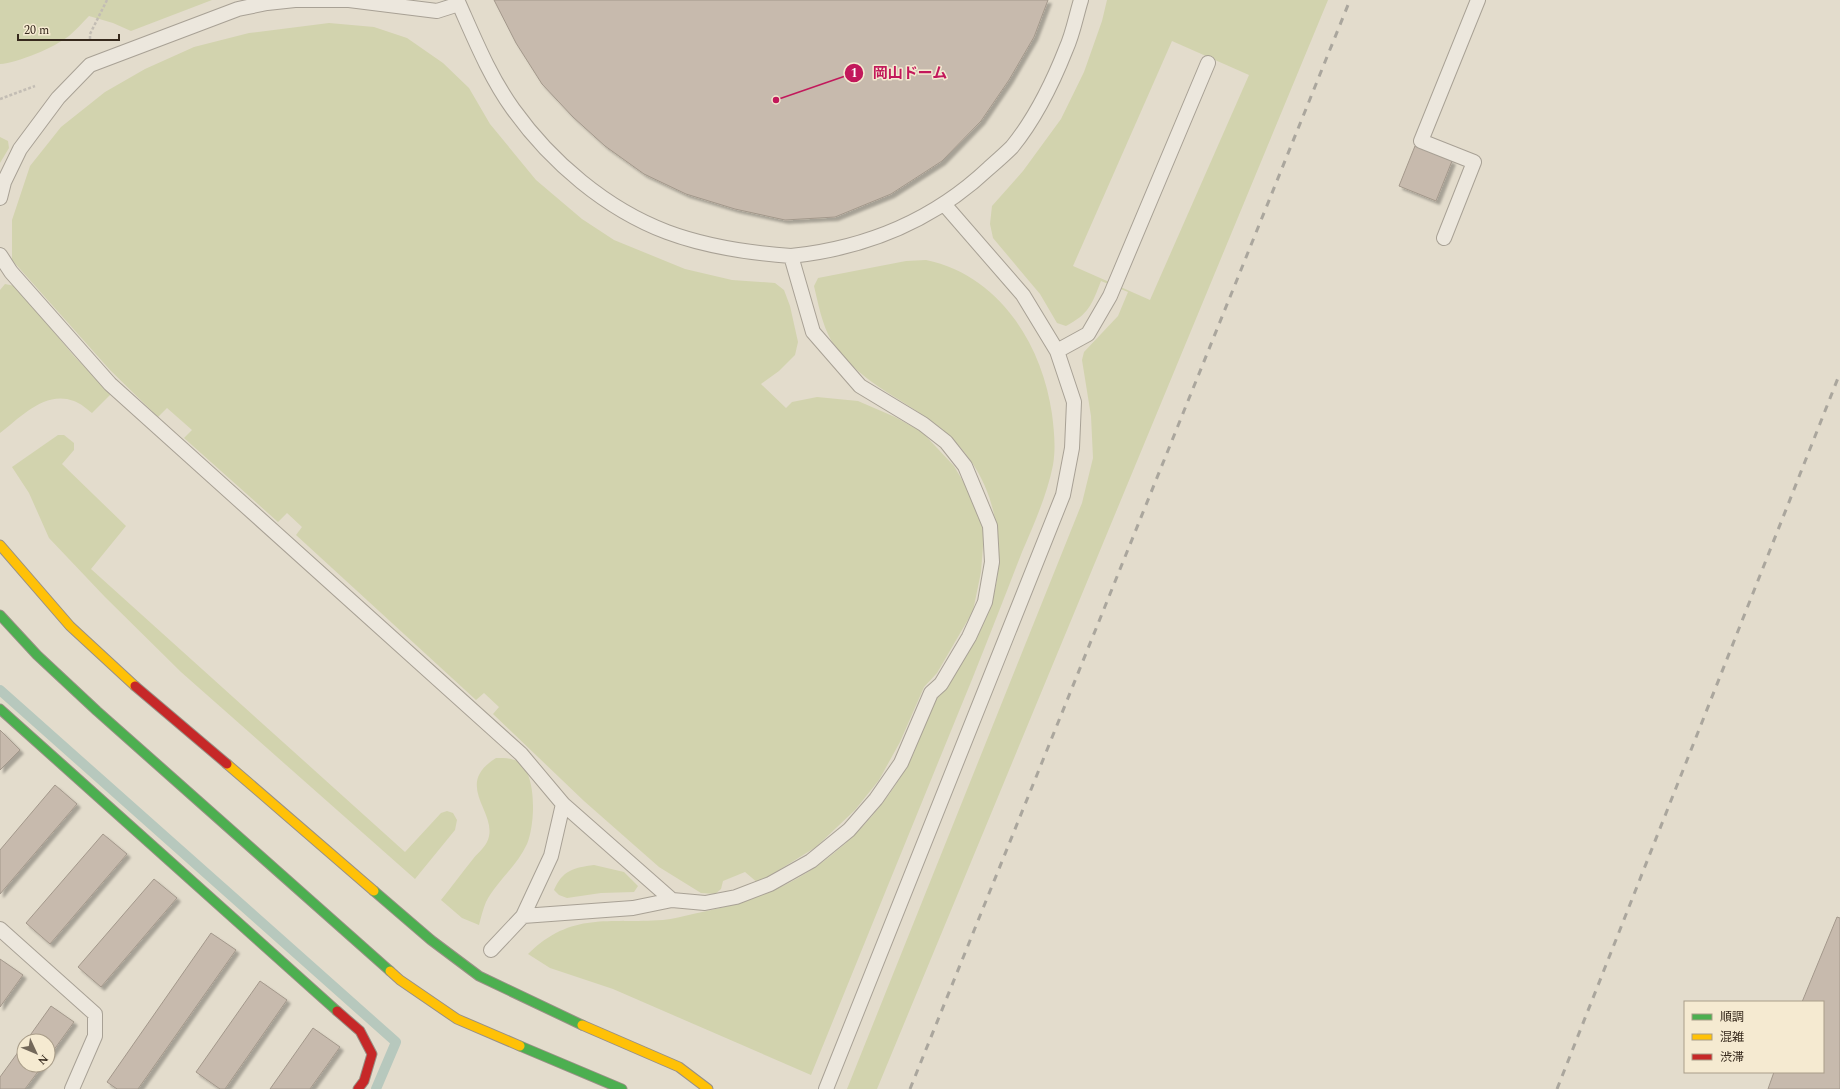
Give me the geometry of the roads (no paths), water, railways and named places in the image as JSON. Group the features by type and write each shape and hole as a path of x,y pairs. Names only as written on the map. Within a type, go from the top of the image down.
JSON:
{"street":[{"path":"0,545 70,626 126,678 431,940 478,976 546,1009 679,1067 708,1089"},
{"path":"0,615 37,655 97,711 400,980 457,1019 622,1089"},
{"path":"0,709 360,1031 372,1054 364,1081 358,1089"}],"lane":[{"path":"0,198 4,182 20,149 58,98 90,65 238,9 267,3 295,0 349,0 438,11 459,2 487,67 513,109 546,149 582,182 624,211 667,232 709,245 753,253 792,256 820,253 862,243 902,228 944,204 978,178 1011,147 1042,101 1064,55 1081,0"},
{"path":"1444,238 1474,162 1421,141 1478,0"},
{"path":"1057,351 1088,334 1110,296 1208,63"},
{"path":"826,1089 1064,495 1072,448 1074,402 1057,351 1024,295 944,204"},
{"path":"0,255 11,272 110,384 521,754 563,804 672,900"},
{"path":"523,916 633,908 672,900 705,904 736,897 770,884 811,861 849,830 876,799 901,763 931,693 941,684 953,664 969,637 985,602 992,562 990,526 965,466 946,442 923,424 860,386 813,332 792,256"},
{"path":"491,950 523,916 551,856 563,804"},
{"path":"0,928 95,1014 94,1036 76,1088"}],"waterway":[{"path":"0,690 396,1042 376,1089"}],"railway":[{"path":"910,1089 1350,0"},
{"path":"1557,1089 1840,373"}],"place":[{"name":"岡山ドーム","path":"776,100"}]}
